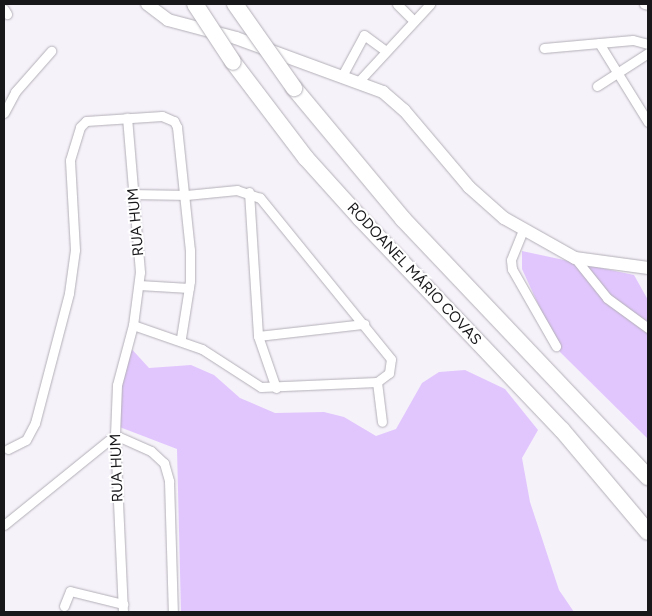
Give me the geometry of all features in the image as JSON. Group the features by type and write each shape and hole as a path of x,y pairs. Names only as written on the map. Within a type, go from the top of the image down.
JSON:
{"highway":[{"name":"RODOANEL MÁRIO COVAS","path":"195,4 233,62 354,212 562,430 648,532"},
{"name":"RODOANEL MÁRIO COVAS","path":"235,4 294,88 403,219 648,477"}],"street":[{"path":"147,4 168,20 236,38 359,81 397,102 476,195 523,230 574,258 648,268"},
{"path":"397,4 414,20"},
{"path":"359,81 385,50 430,4"},
{"path":"644,4 648,5"},
{"path":"343,74 364,36 385,50"},
{"path":"544,48 632,40 648,44"},
{"path":"599,43 648,122"},
{"path":"4,113 15,92 51,51"},
{"path":"596,86 648,53"},
{"path":"5,450 26,440 35,423 73,276 75,224 70,160 80,127 96,118 162,116 174,121 186,195 189,288 181,338"},
{"name":"RUA HUM","path":"123,608 115,435 118,374 133,325 140,285 128,118"},
{"path":"133,325 181,338 252,384 276,388 377,382 388,373 391,360 364,324 260,198 249,192 186,195 134,194"},
{"path":"249,192 258,336 276,388"},
{"path":"523,230 511,260 512,269 556,346"},
{"path":"574,258 607,298 648,328"},
{"path":"140,285 189,288"},
{"path":"258,336 364,324"},
{"path":"377,382 382,422"},
{"path":"4,525 115,435 151,451 164,463 170,480 172,612"},
{"path":"64,606 70,591 123,608"}],"shaded area":[{"path":"522,251 634,275 648,300 648,439 560,352 522,269"},
{"path":"128,345 149,368 191,365 214,375 240,398 275,413 324,412 344,417 376,436 396,429 422,383 439,372 465,370 505,389 538,430 522,458 530,502 559,590 574,612 181,612 177,449 117,426 120,375"}]}
